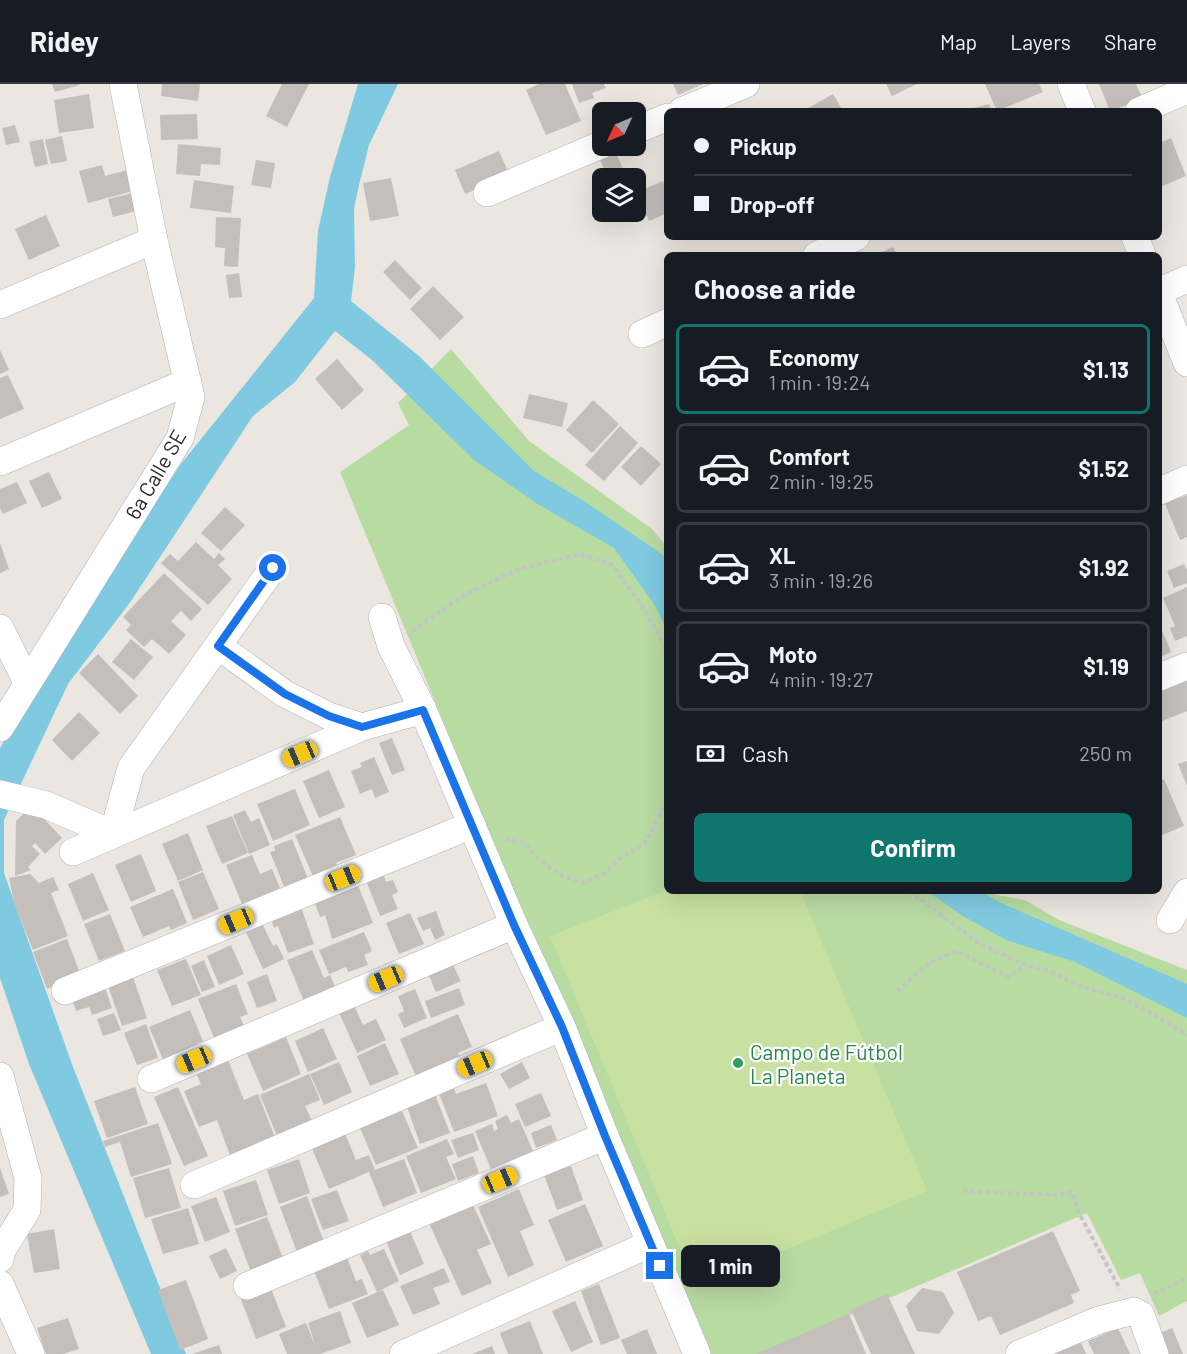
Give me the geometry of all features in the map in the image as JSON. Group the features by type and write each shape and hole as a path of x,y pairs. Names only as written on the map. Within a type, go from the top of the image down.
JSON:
{"street":[{"name":"6a Calle SE","path":"0,728 180,438 191,397 154,240 123,84"},
{"path":"689,108 746,84"},
{"path":"1071,84 1081,108"},
{"path":"1145,108 1187,90"},
{"path":"646,126 664,119"},
{"path":"487,193 592,149"},
{"path":"0,305 154,240"},
{"path":"824,252 850,240"},
{"path":"1162,290 1187,279"},
{"path":"1162,301 1187,363"},
{"path":"642,334 664,324"},
{"path":"0,462 188,382"},
{"path":"1162,490 1187,479"},
{"path":"113,834 131,768 273,568"},
{"path":"382,617 391,646 423,710 514,925 562,1027 605,1136 697,1354"},
{"path":"0,628 27,682"},
{"path":"218,646 285,694 329,716 362,727"},
{"path":"1162,676 1187,666"},
{"path":"73,852 362,727 423,710"},
{"path":"10,796 46,805 113,834"},
{"path":"65,991 472,825"},
{"path":"1170,920 1187,892"},
{"path":"151,1078 514,925"},
{"path":"194,1185 562,1027"},
{"path":"0,1076 27,1178 27,1210 1,1252 0,1258"},
{"path":"247,1286 605,1136"},
{"path":"403,1354 650,1244"},
{"path":"0,1284 31,1354"},
{"path":"1019,1354 1099,1320 1134,1311 1141,1315 1155,1354"}],"path":[{"path":"391,646 464,595 519,569 581,554 612,565 641,604 664,644"},
{"path":"501,838 523,842 539,859 559,874 583,883 605,873 618,860 645,843 664,806"},
{"path":"913,894 980,944 1026,965 1049,971 1080,986 1124,999 1187,1035"},
{"path":"897,990 929,963 956,951 1008,977 1026,965"},
{"path":"963,1191 1057,1195 1072,1192 1079,1213 1123,1294"},
{"path":"1152,1295 1187,1278"}],"green space":[{"path":"451,349 529,441 652,529 664,543 664,894 995,894 1025,900 1059,920 1187,970 1187,1301 1159,1316 1140,1273 1121,1280 1087,1213 759,1354 705,1354 340,472 409,425 398,403"},
{"name":"Campo de Fútbol La Planeta","path":"664,891 664,894 801,894 927,1191 696,1287 550,936"}],"water":[{"path":"358,84 398,84 369,145 359,185 354,209 355,267 351,301 419,356 534,471 587,503 663,555 664,624 656,607 614,548 536,503 474,460 372,360 335,331 295,382 253,416 131,601 68,684 4,820 4,873 73,1067 186,1354 151,1354 29,1064 0,978 0,748 80,616 181,464 314,298 318,231 330,177"},
{"path":"931,894 985,894 1187,984 1187,1018 1075,962 1006,940 963,916"}],"building":[{"path":"52,84 79,84 80,85 55,92"},
{"path":"162,84 200,84 198,101 161,96"},
{"path":"282,84 309,84 287,127 266,116"},
{"path":"539,84 565,84 581,121 546,135 526,90"},
{"path":"572,84 604,84 606,88 592,93 594,98 579,103"},
{"path":"673,84 703,84 678,95"},
{"path":"886,84 917,84 892,96"},
{"path":"985,84 1039,84 1043,92 1004,108 996,108"},
{"path":"1099,84 1136,84 1143,99 1118,108 1109,108"},
{"path":"89,94 94,128 59,133 54,100"},
{"path":"833,94 841,108 808,108"},
{"path":"989,104 990,108 974,108"},
{"path":"197,114 198,139 161,140 160,115"},
{"path":"15,125 20,142 6,145 2,128"},
{"path":"62,136 67,161 51,164 45,140"},
{"path":"1171,138 1186,176 1162,186 1162,142"},
{"path":"43,139 48,164 35,167 29,142"},
{"path":"178,144 221,148 220,165 201,164 200,176 176,174"},
{"path":"499,151 510,176 465,194 455,170"},
{"path":"598,156 617,156 623,168 604,168"},
{"path":"256,160 275,163 271,188 251,185"},
{"path":"102,165 105,176 131,169 137,190 88,203 79,171"},
{"path":"391,178 399,216 370,221 363,183"},
{"path":"194,180 234,186 231,213 190,208"},
{"path":"663,181 664,215 649,221 646,214 646,188"},
{"path":"137,192 141,210 113,217 108,199"},
{"path":"46,215 60,246 29,260 15,229"},
{"path":"216,217 241,218 238,267 224,266 225,248 215,247"},
{"path":"893,247 896,252 882,252"},
{"path":"395,260 422,288 410,300 383,272"},
{"path":"239,273 242,297 229,298 226,275"},
{"path":"433,286 464,317 440,340 410,309"},
{"path":"0,350 9,370 0,374"},
{"path":"337,359 364,390 342,410 315,379"},
{"path":"8,375 24,409 0,419 0,378"},
{"path":"529,394 568,403 562,427 523,418"},
{"path":"593,400 619,424 592,453 566,430"},
{"path":"620,426 638,443 604,481 585,465"},
{"path":"641,446 661,464 641,486 621,467"},
{"path":"49,472 62,499 42,508 29,481"},
{"path":"17,482 27,503 3,514 0,508 0,489"},
{"path":"1176,488 1180,498 1187,495 1187,537 1180,540 1162,494"},
{"path":"225,507 245,525 221,551 201,533"},
{"path":"196,542 214,559 219,553 225,559 218,565 232,579 208,605 161,563 170,554 178,561"},
{"path":"0,543 9,569 0,573"},
{"path":"1184,564 1187,570 1187,583 1174,588 1167,571"},
{"path":"164,573 202,609 191,621 181,611 171,621 186,635 169,654 152,639 144,647 126,630 131,625 123,617"},
{"path":"1187,587 1187,636 1175,641 1170,628 1175,626 1163,598"},
{"path":"1162,631 1171,652 1162,656"},
{"path":"131,639 153,657 134,680 112,662"},
{"path":"98,654 138,696 120,714 79,673"},
{"path":"1187,671 1187,711 1162,721 1162,681"},
{"path":"79,712 100,733 72,761 52,740"},
{"path":"392,738 405,770 392,775 379,743"},
{"path":"374,757 389,792 375,798 372,789 360,794 351,771 362,767 360,763"},
{"path":"1187,761 1187,786 1178,764"},
{"path":"329,770 345,807 319,818 303,781"},
{"path":"1164,779 1184,826 1162,835 1162,780"},
{"path":"295,789 310,825 273,841 257,804"},
{"path":"32,806 62,838 45,854 35,843 32,846 40,854 28,867 31,870 15,876 16,821"},
{"path":"245,810 251,822 259,818 270,845 249,854 233,815"},
{"path":"232,816 248,853 222,864 206,826"},
{"path":"340,817 356,855 336,863 339,871 315,881 295,835"},
{"path":"188,833 203,870 178,881 162,844"},
{"path":"292,839 308,879 285,889 270,852 275,851 274,846"},
{"path":"141,854 156,891 131,902 115,865"},
{"path":"252,855 260,874 272,869 280,888 242,904 226,865"},
{"path":"203,872 219,909 193,920 178,882"},
{"path":"93,873 109,910 83,921 68,884"},
{"path":"30,874 39,883 53,877 59,890 51,893 68,936 33,950 14,903 9,878"},
{"path":"384,876 386,882 393,880 398,892 392,895 398,909 380,916 367,883"},
{"path":"356,880 373,923 332,939 325,915 320,917 313,898"},
{"path":"173,889 187,923 171,930 169,926 143,937 130,907"},
{"path":"301,907 314,944 288,953 278,926 274,928 271,918"},
{"path":"436,911 445,935 435,940 430,928 423,931 417,918"},
{"path":"410,913 424,944 399,954 386,923"},
{"path":"110,914 125,951 99,961 84,924"},
{"path":"262,923 273,946 277,944 284,959 263,969 245,930"},
{"path":"364,932 372,951 364,955 368,965 348,972 346,967 329,974 319,950"},
{"path":"67,939 81,976 47,989 33,952"},
{"path":"231,945 244,974 219,985 207,956"},
{"path":"312,950 324,978 330,975 337,991 305,1004 287,960"},
{"path":"186,959 201,995 172,1006 157,970"},
{"path":"204,960 215,987 202,992 191,966"},
{"path":"453,965 461,981 436,992 429,976"},
{"path":"132,974 147,1018 122,1026 107,983"},
{"path":"267,974 277,1001 257,1008 247,982"},
{"path":"236,984 248,1014 240,1017 245,1028 215,1040 198,999"},
{"path":"104,985 112,1008 92,1015 89,1007 76,1011 71,996"},
{"path":"459,988 465,1005 431,1018 425,1001"},
{"path":"415,989 427,1018 404,1028 398,1014 404,1011 398,996"},
{"path":"353,1003 363,1025 376,1019 386,1040 357,1053 338,1010"},
{"path":"190,1010 203,1041 196,1044 198,1050 165,1064 149,1027"},
{"path":"114,1013 121,1030 103,1036 97,1019"},
{"path":"458,1014 472,1047 458,1053 461,1060 417,1079 400,1039"},
{"path":"146,1024 158,1058 137,1065 124,1033"},
{"path":"323,1028 337,1059 308,1072 295,1041"},
{"path":"286,1037 301,1074 263,1091 247,1054"},
{"path":"385,1043 399,1074 370,1086 357,1056"},
{"path":"228,1060 244,1100 258,1094 276,1140 231,1158 217,1120 199,1127 184,1091 201,1084 196,1073"},
{"path":"339,1062 352,1092 324,1105 310,1074"},
{"path":"522,1062 530,1078 509,1089 500,1074"},
{"path":"309,1074 320,1100 305,1106 313,1123 278,1138 260,1095"},
{"path":"486,1083 498,1116 454,1132 438,1091 453,1086 456,1094"},
{"path":"135,1087 148,1124 107,1138 94,1101"},
{"path":"178,1087 208,1156 184,1166 154,1097"},
{"path":"541,1093 551,1116 525,1127 515,1104"},
{"path":"435,1094 450,1133 420,1144 406,1104"},
{"path":"402,1111 418,1148 376,1165 360,1128"},
{"path":"507,1115 511,1123 519,1119 533,1151 491,1169 475,1131 492,1124 494,1131 498,1129 495,1121"},
{"path":"158,1123 172,1164 131,1177 120,1142 105,1147 103,1141"},
{"path":"551,1125 557,1140 536,1148 531,1133"},
{"path":"344,1131 356,1160 369,1155 375,1170 404,1159 417,1193 383,1207 369,1172 329,1189 311,1146"},
{"path":"473,1133 479,1150 458,1158 451,1140"},
{"path":"447,1139 454,1154 446,1157 456,1179 421,1193 406,1156"},
{"path":"473,1156 479,1173 458,1181 452,1164"},
{"path":"299,1159 310,1193 279,1204 267,1170"},
{"path":"571,1166 583,1200 557,1210 544,1175"},
{"path":"0,1168 9,1194 0,1197"},
{"path":"169,1168 181,1208 145,1218 133,1178"},
{"path":"256,1180 268,1215 235,1226 223,1191"},
{"path":"519,1189 534,1225 520,1231 534,1265 508,1277 478,1207"},
{"path":"337,1190 349,1221 323,1230 311,1199"},
{"path":"307,1196 325,1245 298,1255 280,1207"},
{"path":"216,1197 230,1232 205,1242 191,1206"},
{"path":"472,1203 491,1244 477,1250 492,1283 462,1296 429,1223"},
{"path":"585,1204 603,1246 566,1262 548,1220"},
{"path":"188,1208 199,1244 163,1254 151,1219"},
{"path":"267,1217 285,1263 252,1275 235,1229"},
{"path":"54,1229 60,1269 34,1273 27,1234"},
{"path":"410,1231 424,1264 400,1275 386,1241"},
{"path":"1053,1231 1080,1291 1071,1295 1074,1303 1000,1335 991,1316 978,1321 957,1272"},
{"path":"226,1248 237,1271 220,1279 209,1256"},
{"path":"384,1249 399,1281 377,1292 360,1255 368,1251 370,1255"},
{"path":"345,1253 356,1281 362,1279 368,1294 329,1309 312,1266"},
{"path":"444,1268 450,1282 433,1288 440,1304 413,1315 400,1286"},
{"path":"186,1280 208,1339 180,1350 158,1290"},
{"path":"599,1284 620,1338 601,1345 581,1291"},
{"path":"270,1286 286,1327 256,1339 240,1297"},
{"path":"922,1288 943,1292 954,1313 939,1334 917,1331 906,1306"},
{"path":"383,1290 399,1325 367,1338 352,1303"},
{"path":"887,1294 915,1354 871,1354 851,1310"},
{"path":"575,1301 593,1342 571,1352 552,1311"},
{"path":"340,1311 351,1343 320,1354 287,1354 279,1334 306,1323 316,1348 308,1323"},
{"path":"849,1314 866,1354 756,1354"},
{"path":"68,1318 79,1349 63,1354 46,1354 37,1328"},
{"path":"530,1321 543,1354 508,1354 500,1333"},
{"path":"1118,1328 1130,1354 1094,1354 1088,1341"},
{"path":"1172,1328 1183,1354 1161,1354 1153,1336"},
{"path":"647,1329 657,1354 627,1354 621,1340"},
{"path":"1078,1336 1086,1354 1044,1354"},
{"path":"219,1345 222,1354 192,1354"},
{"path":"492,1346 495,1354 472,1354"}],"place":[{"name":"Campo de Fútbol La Planeta","path":"738,1063"}],"route":[{"path":"273,568 218,646 285,694 329,716 362,727 423,710 514,925 562,1027 660,1266"}]}
